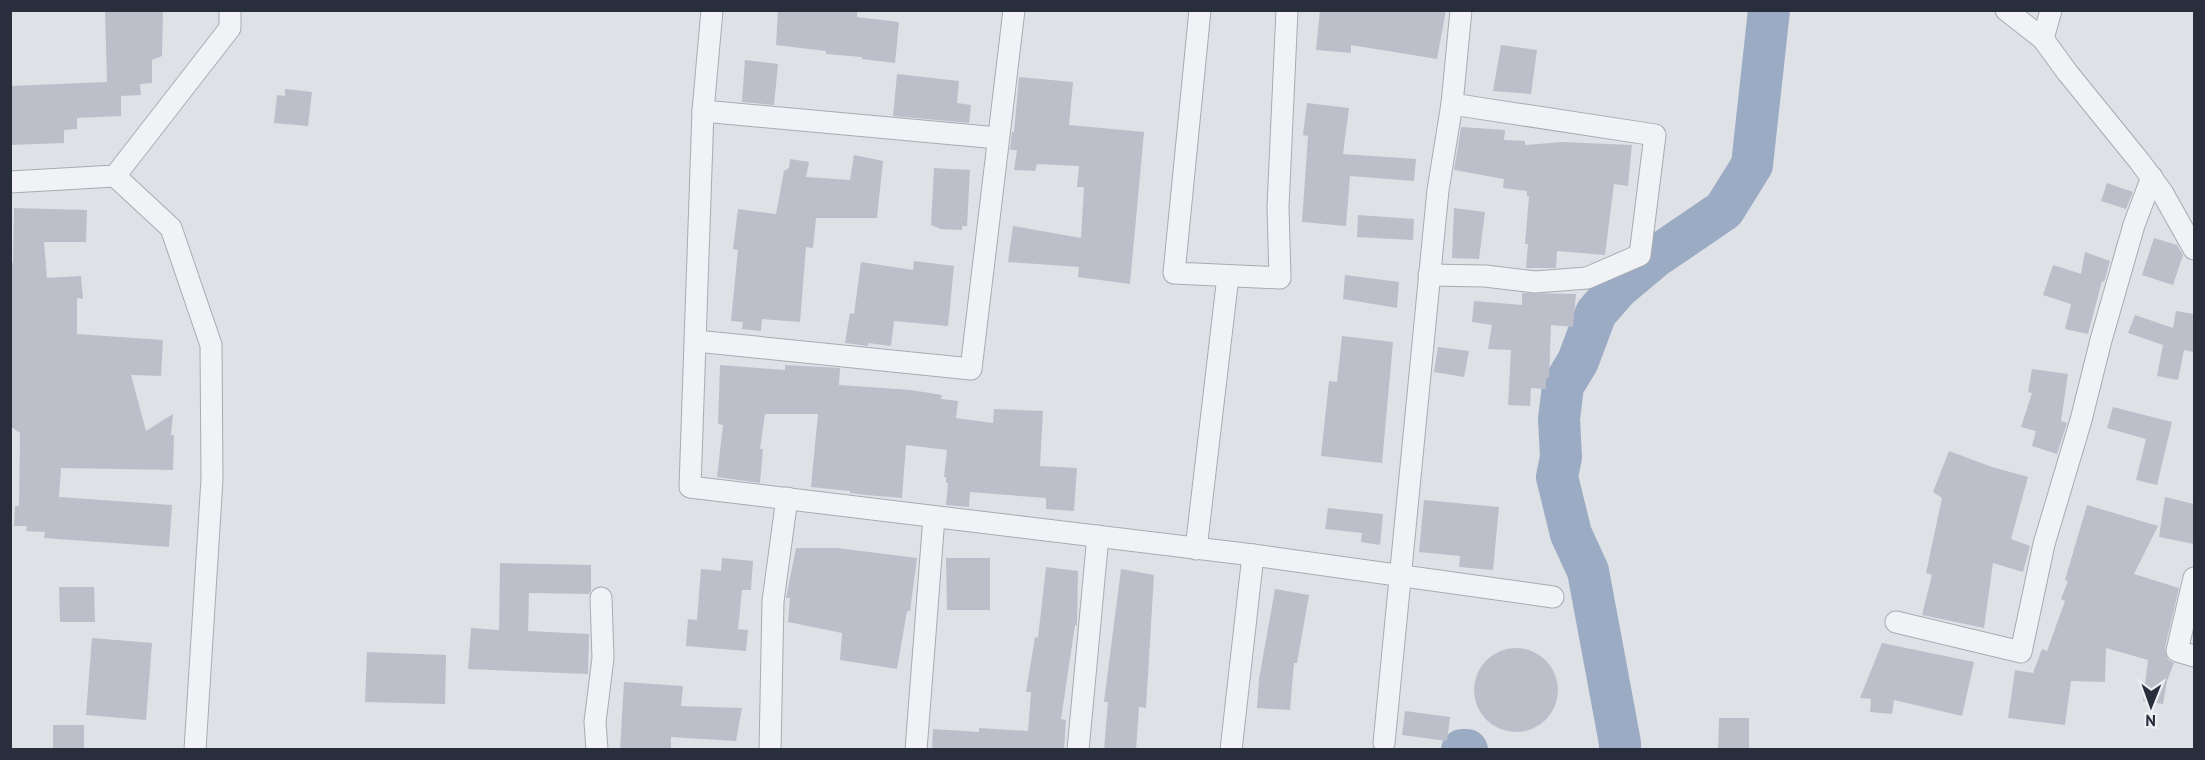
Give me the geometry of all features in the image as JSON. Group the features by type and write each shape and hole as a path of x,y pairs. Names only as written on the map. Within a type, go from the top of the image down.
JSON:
{"street":[{"path":"115,176 230,28 230,10"},
{"path":"712,10 703,111 690,488 1253,555 1553,597"},
{"path":"696,341 971,369 1014,10"},
{"path":"1200,10 1174,273 1280,278 1278,207 1287,10"},
{"path":"1384,743 1429,275 1438,190 1452,104 1461,10"},
{"path":"2006,10 2043,39 2152,177 2194,249"},
{"path":"2043,39 2051,10"},
{"path":"1429,275 1485,276 1535,282 1587,278 1640,255 1655,135 1452,104"},
{"path":"703,111 998,138"},
{"path":"10,182 115,176 171,228 196,298 211,345 212,479 195,750"},
{"path":"1896,622 2021,652 2044,544 2081,420 2134,225 2152,177"},
{"path":"1196,549 1228,276"},
{"path":"770,750 773,601 787,498"},
{"path":"916,750 934,517"},
{"path":"1078,750 1098,536"},
{"path":"1231,750 1253,555"},
{"path":"2194,578 2176,651 2194,657"},
{"path":"597,750 595,722 603,658 601,598"}],"building":[{"path":"105,10 163,10 162,56 152,60 152,83 140,84 141,95 121,96 121,116 77,118 77,129 64,130 64,143 10,145 10,86 107,82"},
{"path":"778,10 842,10 857,12 857,17 899,22 895,63 776,45"},
{"path":"1320,10 1446,10 1437,59 1351,45 1351,53 1316,50"},
{"path":"1501,45 1537,50 1531,94 1493,91"},
{"path":"745,60 778,64 774,105 742,102"},
{"path":"897,74 959,81 957,103 971,105 969,123 893,116"},
{"path":"1019,77 1073,82 1069,125 1144,132 1130,284 1078,277 1079,267 1008,262 1013,226 1081,238 1084,187 1077,187 1079,166 1037,164 1035,171 1014,170 1017,150 1010,150"},
{"path":"285,89 312,92 308,126 274,123 277,95 285,96"},
{"path":"1307,103 1349,108 1343,154 1416,159 1414,181 1350,176 1346,226 1302,222 1308,136 1303,135"},
{"path":"1461,127 1505,130 1504,140 1525,141 1525,145 1563,142 1632,145 1628,186 1614,184 1605,255 1557,251 1556,268 1526,268 1528,244 1525,244 1529,196 1527,196 1527,191 1503,188 1504,179 1454,170"},
{"path":"854,155 883,161 877,218 816,218 813,248 806,247 800,322 762,319 761,331 742,329 743,322 731,321 738,250 733,249 738,209 776,214 784,171 789,168 790,159 809,162 806,177 850,180"},
{"path":"934,168 970,170 967,226 962,226 962,230 941,229 931,225"},
{"path":"2107,183 2133,192 2126,209 2101,201"},
{"path":"14,208 87,210 86,242 44,242 47,278 81,276 83,299 77,298 77,334 163,340 161,376 131,375 146,431 173,414 171,435 174,435 173,470 61,468 59,497 172,505 169,547 44,538 45,532 26,531 27,526 14,526 15,506 19,506 20,433 10,426 10,263 13,263"},
{"path":"1454,208 1485,212 1479,259 1452,258"},
{"path":"1358,215 1414,219 1413,240 1357,237"},
{"path":"2154,238 2177,245 2183,255 2173,285 2142,275"},
{"path":"2085,252 2110,261 2104,282 2102,281 2088,334 2065,329 2071,304 2043,295 2053,265 2081,274"},
{"path":"914,261 954,266 948,326 894,321 891,346 845,343 850,313 854,314 861,262 913,270"},
{"path":"1345,275 1399,282 1397,308 1343,299"},
{"path":"1522,293 1576,294 1573,327 1551,325 1549,378 1546,378 1546,389 1531,388 1530,406 1508,405 1511,350 1488,349 1492,325 1472,322 1474,301 1522,305"},
{"path":"2176,311 2194,314 2194,352 2184,350 2178,380 2157,376 2163,345 2128,333 2135,315 2173,328"},
{"path":"1342,336 1393,342 1382,463 1321,456 1329,381 1337,382"},
{"path":"1438,347 1469,351 1464,377 1434,372"},
{"path":"720,365 785,370 785,365 840,368 839,385 911,390 942,395 941,399 958,401 956,418 993,423 994,409 1043,411 1040,466 1077,468 1074,511 1046,509 1046,498 970,492 969,507 946,505 948,483 944,477 947,450 906,445 902,498 811,487 818,414 765,414 760,449 763,449 760,483 717,477 723,425 718,424"},
{"path":"2032,369 2068,374 2061,421 2067,423 2057,454 2032,446 2036,431 2021,427 2032,393 2028,392"},
{"path":"2113,407 2172,422 2157,485 2136,480 2146,439 2107,428"},
{"path":"1949,451 2028,477 2011,539 2030,546 2023,572 1993,563 1984,628 1922,615 1932,575 1926,573 1942,498 1933,492"},
{"path":"2165,497 2194,504 2194,544 2159,537"},
{"path":"1424,500 1499,507 1493,570 1459,567 1460,556 1419,552"},
{"path":"2087,505 2158,526 2134,574 2179,588 2165,648 2168,660 2174,663 2167,681 2163,704 2143,701 2148,660 2106,648 2105,682 2071,681 2065,725 2008,718 2015,670 2033,673 2042,649 2047,651 2065,601 2061,599 2068,581 2065,580"},
{"path":"1328,508 1383,514 1380,545 1361,542 1362,533 1325,529"},
{"path":"796,548 837,548 917,558 910,611 907,611 897,669 840,660 842,633 788,622 790,598 786,598"},
{"path":"722,558 753,561 751,590 742,590 738,629 748,630 746,651 686,646 688,619 697,620 701,569 721,571"},
{"path":"946,558 990,558 990,610 947,610"},
{"path":"500,563 591,565 589,594 529,593 528,631 589,634 588,674 468,669 471,628 499,630"},
{"path":"1046,567 1078,571 1077,626 1075,625 1061,719 1066,720 1064,750 932,750 933,729 979,732 979,728 1028,731 1031,692 1026,692 1035,637 1038,638"},
{"path":"1121,569 1154,575 1146,708 1139,707 1136,750 1104,750 1108,702 1104,702"},
{"path":"59,587 94,587 95,622 60,622"},
{"path":"1275,589 1309,595 1297,663 1294,663 1290,710 1257,708 1259,679"},
{"path":"92,638 152,643 146,720 86,715"},
{"path":"1882,643 1974,662 1962,716 1894,700 1892,714 1870,712 1871,699 1860,698"},
{"path":"1516,648 1532,651 1546,660 1555,674 1558,690 1555,706 1546,720 1532,729 1516,732 1500,729 1486,720 1477,706 1474,690 1477,674 1486,660 1500,651"},
{"path":"367,652 446,655 445,704 365,702"},
{"path":"624,682 683,686 681,706 742,708 736,741 671,737 671,750 620,750"},
{"path":"1405,711 1450,717 1447,741 1402,735"},
{"path":"1719,718 1749,718 1749,750 1718,750"},
{"path":"53,725 84,725 84,750 53,750"}],"waterway":[{"path":"1620,750 1588,571 1571,534 1557,477 1561,457 1559,419 1563,386 1578,361 1596,313 1618,288 1655,257 1724,210 1752,165 1769,10"},
{"path":"1462,750 1467,750"}]}
